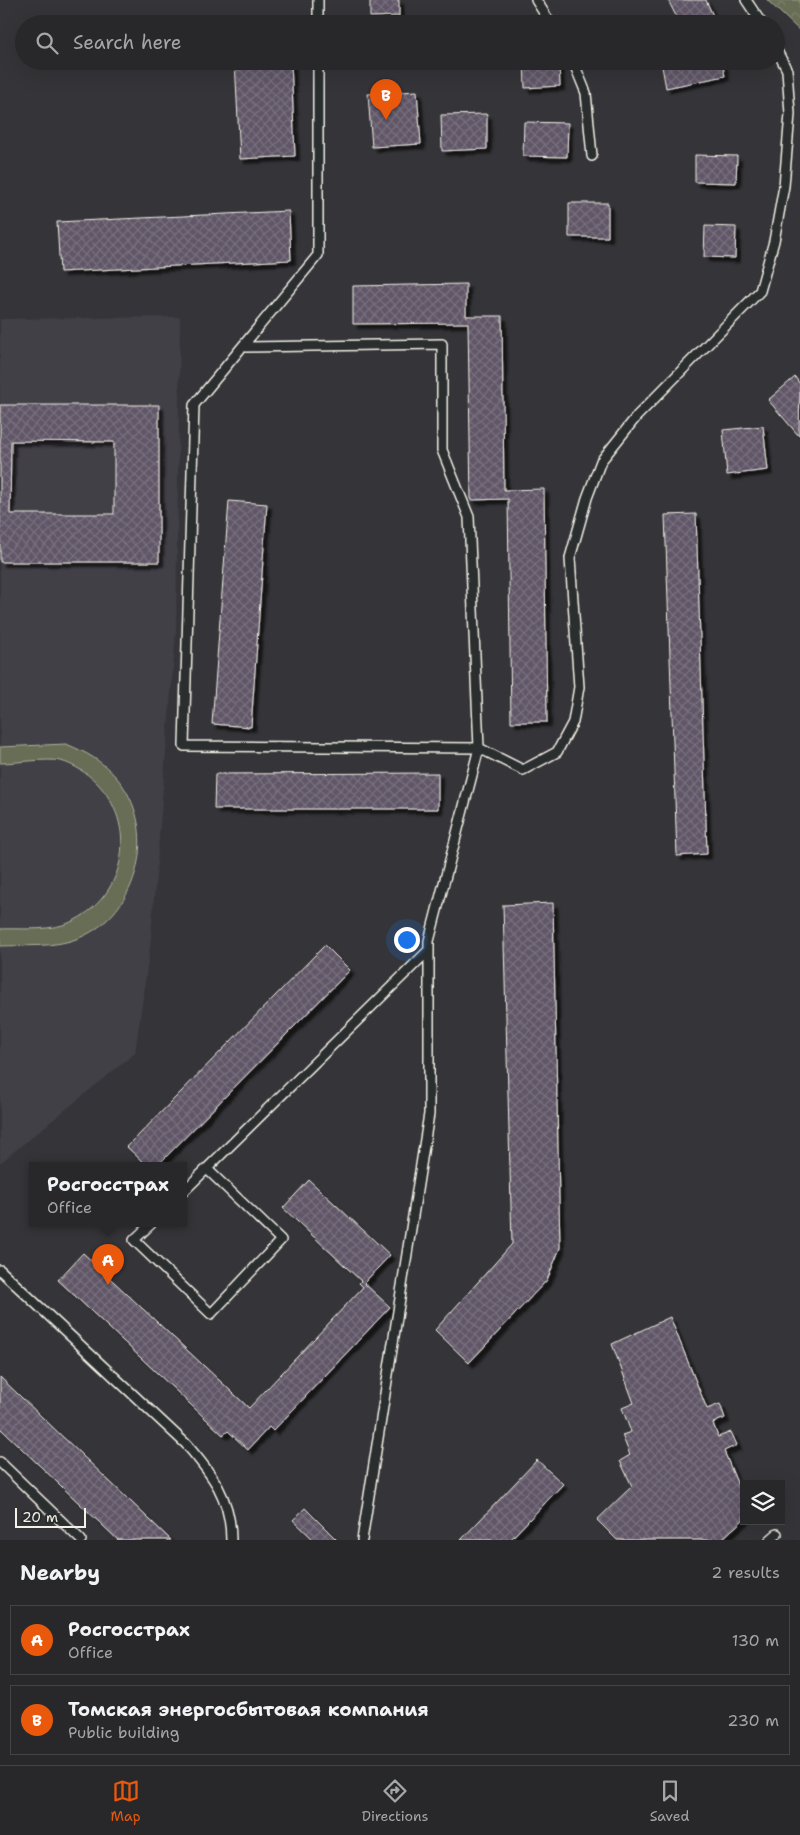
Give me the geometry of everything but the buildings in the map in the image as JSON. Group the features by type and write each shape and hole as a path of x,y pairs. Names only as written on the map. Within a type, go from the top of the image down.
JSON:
{"lane":[{"path":"318,0 318,15"},
{"path":"536,0 545,15"},
{"path":"746,0 756,15"},
{"path":"318,70 318,255 194,406 184,746 479,748 523,770 557,752 574,722 579,687 570,558 586,498 601,461 637,416 760,291 774,241 784,186 790,114 787,70 785,66"},
{"path":"577,70 586,93 592,156"},
{"path":"242,347 442,344 442,450 469,517 479,748 429,941 429,1114 362,1540"},
{"path":"187,1188 429,950"},
{"path":"148,1227 134,1240 212,1314 281,1240 207,1169"},
{"path":"0,1270 186,1444 211,1473 224,1497 231,1522 231,1540"},
{"path":"0,1462 81,1540"}],"shaded area":[{"path":"180,317 176,631 150,947 135,1053 0,1163 0,319"}],"green space":[{"path":"767,0 800,0 800,31 785,15"},
{"path":"66,744 87,754 105,766 116,777 130,797 137,820 140,843 137,867 129,889 117,909 100,926 79,938 60,943 0,946 0,929 48,928 75,920 93,908 106,893 116,876 121,857 122,837 118,817 109,799 89,775 61,761 0,763 0,747"}],"place":[{"name":"Томская энергосбытовая компания","path":"386,120"},
{"name":"Росгосстрах","path":"108,1285"}]}
